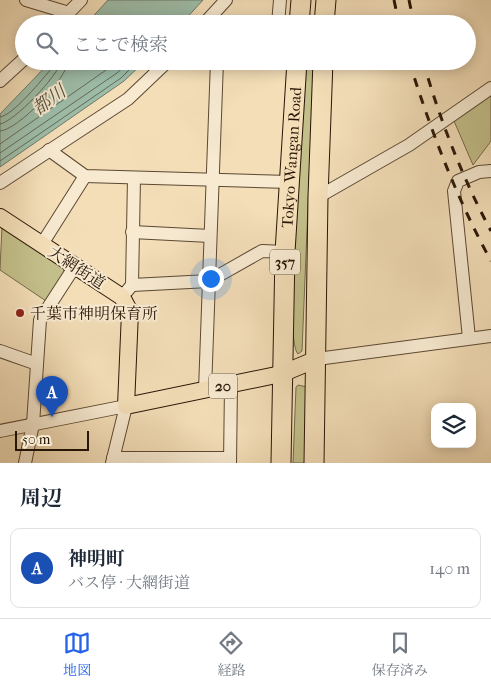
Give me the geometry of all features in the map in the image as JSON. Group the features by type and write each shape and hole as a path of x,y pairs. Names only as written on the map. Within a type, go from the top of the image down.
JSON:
{"highway":[{"path":"300,15 301,0"},
{"path":"325,15 326,0"},
{"name":"Tokyo Wangan Road","path":"280,463 285,252 296,70"},
{"name":"Tokyo Wangan Road","path":"314,463 322,70"}],"main road":[{"name":"大網街道","path":"1,219 75,266 127,291 130,312 126,406"},
{"name":"20","path":"126,406 281,374 317,359"}],"street":[{"path":"26,0 68,13 81,0"},
{"path":"279,15 280,0"},
{"path":"212,15 222,4"},
{"path":"0,80 15,67"},
{"path":"0,183 128,99 159,70"},
{"path":"206,390 217,70"},
{"path":"318,197 409,145 491,88"},
{"path":"50,150 85,176 289,182"},
{"path":"468,338 454,191 458,181 479,172 491,171"},
{"path":"42,244 85,176"},
{"path":"134,178 127,291 209,281 262,251 285,252"},
{"path":"132,232 210,236"},
{"path":"25,463 33,424 40,320 75,266"},
{"path":"317,359 491,336"},
{"path":"0,351 37,364"},
{"path":"0,431 126,406 112,460 230,460 231,385"}],"shaded area":[{"path":"305,70 314,70 302,351 298,354 294,339 292,307 298,166"},
{"path":"491,91 491,141 473,165 454,121"},
{"path":"2,226 63,266 64,272 46,301 0,270"},
{"path":"298,385 307,387 306,463 293,463 296,387"}],"water":[{"path":"108,0 203,0 189,15 94,15"},
{"name":"都川","path":"42,70 136,70 124,81 0,167 0,114"}],"railway":[{"path":"394,0 397,15"},
{"path":"409,0 412,15"},
{"path":"412,70 445,163 478,237 491,261"},
{"path":"426,70 453,148 491,231"}],"place":[{"name":"千葉市神明保育所","path":"20,313"},
{"name":"神明町","path":"52,417"}]}
